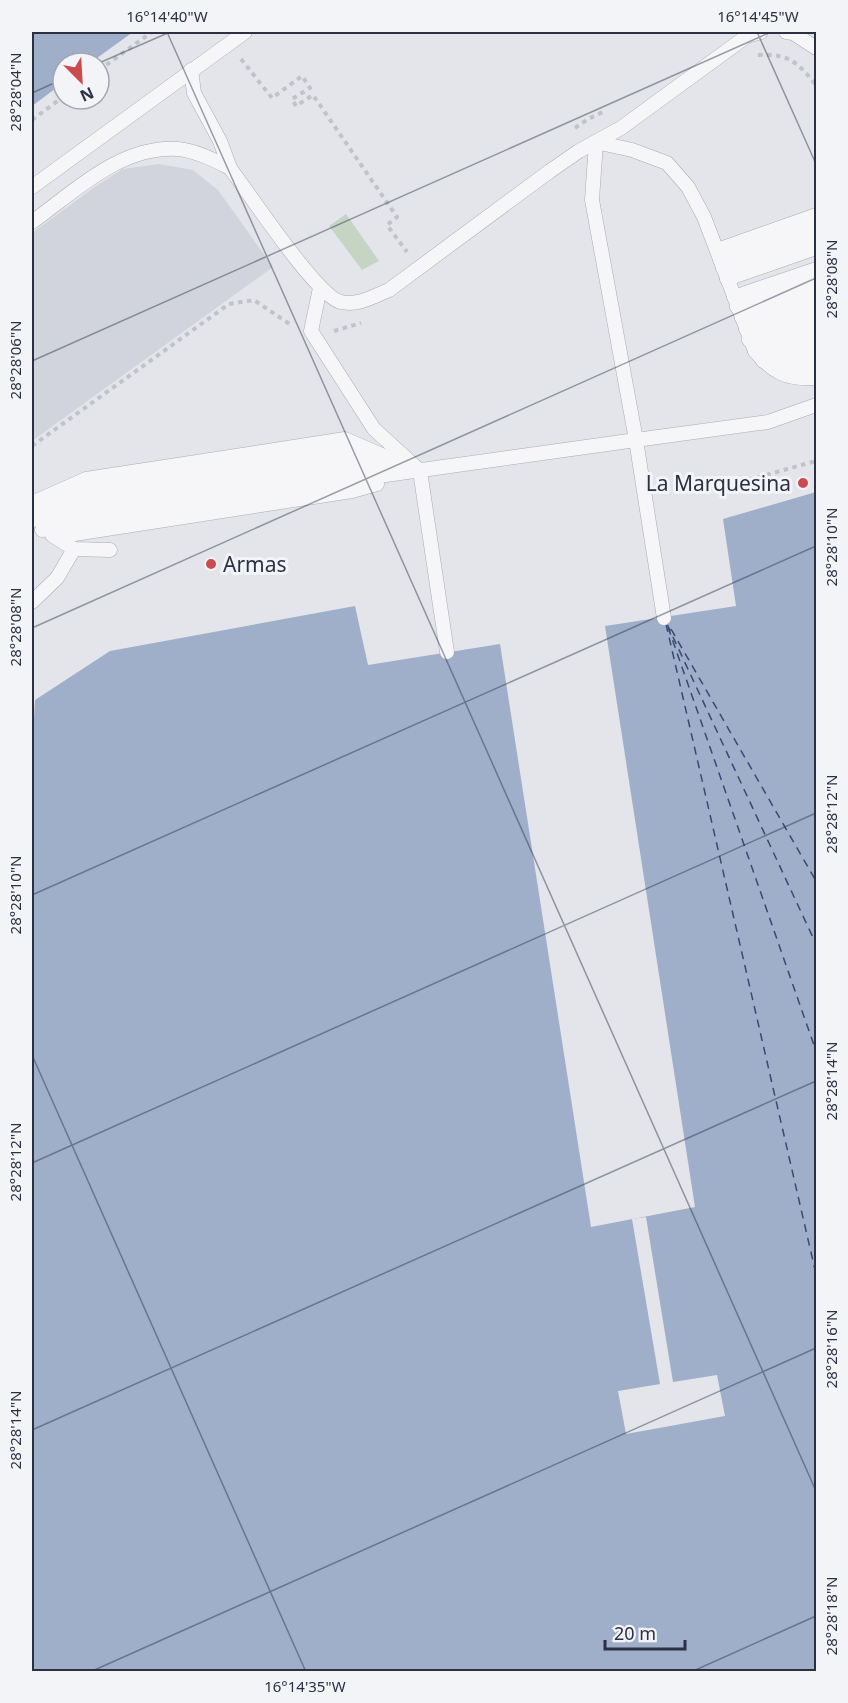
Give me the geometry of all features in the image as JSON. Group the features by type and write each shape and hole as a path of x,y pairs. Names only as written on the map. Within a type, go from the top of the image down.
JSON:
{"lane":[{"path":"32,187 245,32"},
{"path":"191,70 194,93 220,141 230,168 320,288 340,302 361,302 389,290 556,167 628,123 749,34 761,32"},
{"path":"786,32 793,33 816,48"},
{"path":"596,142 632,150 667,163 688,187 704,217 740,309 788,377 816,378"},
{"path":"596,142 592,200 636,440 664,618"},
{"path":"32,222 105,170 130,156 178,149 204,155 230,168"},
{"path":"740,309 816,215"},
{"path":"740,309 816,227"},
{"path":"740,309 816,237"},
{"path":"740,309 816,248"},
{"path":"740,309 816,258"},
{"path":"740,309 816,269"},
{"path":"740,309 816,280"},
{"path":"320,288 311,331 374,429 420,471 447,652"},
{"path":"740,309 816,292"},
{"path":"740,309 816,305"},
{"path":"740,309 816,317"},
{"path":"740,309 816,330"},
{"path":"740,309 816,343"},
{"path":"740,309 816,354"},
{"path":"788,377 816,367"},
{"path":"55,537 352,491 420,471 768,422 816,405"},
{"path":"32,506 86,479 345,439 420,471"},
{"path":"32,506 348,460 420,471"},
{"path":"35,525 349,470 420,471"},
{"path":"35,525 74,549 111,550"},
{"path":"32,602 57,578 74,549"}],"path":[{"path":"111,61 152,32"},
{"path":"229,43 272,99 302,76 310,88 292,99 296,106 313,95 397,218 387,225 407,252"},
{"path":"734,45 743,60 774,54 795,61 816,85"},
{"path":"32,120 51,106"},
{"path":"32,446 222,308 235,302 254,300"},
{"path":"723,487 816,461"}],"shaded area":[{"path":"159,164 193,170 218,190 273,267 32,441 32,233 123,169"}],"green space":[{"path":"346,214 379,261 362,270 329,226"}],"water":[{"path":"32,32 133,32 107,51 51,51 51,92 32,106"},
{"path":"816,492 816,1671 32,1672 32,755 35,700 110,651 355,606 368,665 500,644 591,1227 695,1207 605,626 736,606 723,519"}],"pier":[{"path":"646,1217 673,1382 717,1375 725,1416 626,1434 618,1391 660,1384 632,1219"}],"ferry route":[{"path":"666,624 816,1274"},
{"path":"667,624 816,944"},
{"path":"668,627 816,1051"},
{"path":"671,629 816,881"}],"place":[{"name":"La Marquesina","path":"803,483"},
{"name":"Armas","path":"211,564"}]}
